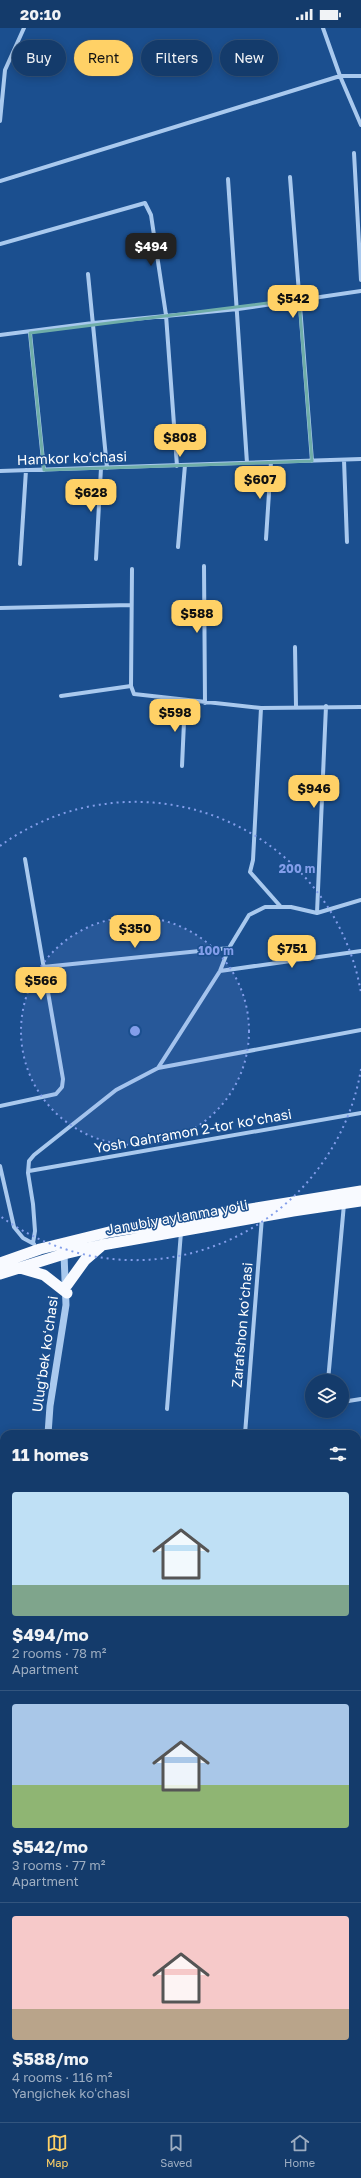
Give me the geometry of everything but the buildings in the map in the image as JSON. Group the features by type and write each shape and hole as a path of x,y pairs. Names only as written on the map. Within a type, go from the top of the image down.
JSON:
{"highway":[{"name":"Janubiy aylanma yoʻli","path":"0,1263 36,1246 109,1232 361,1191"},
{"name":"Janubiy aylanma yoʻli","path":"0,1274 64,1254 102,1245 361,1201"},
{"path":"20,1268 44,1275 67,1289 85,1260 102,1245"}],"street":[{"path":"0,121 5,70 24,28"},
{"path":"323,28 340,76 361,125"},
{"path":"0,181 340,76 361,76"},
{"path":"354,153 361,280"},
{"path":"290,177 312,461"},
{"path":"228,178 238,309 247,463"},
{"path":"0,244 145,203 151,215 166,315 177,466"},
{"path":"88,274 107,468"},
{"path":"0,335 30,333 93,323 166,315 238,309 299,298 361,291"},
{"path":"30,333 44,470"},
{"name":"Hamkor koʻchasi","path":"0,471 361,459"},
{"path":"344,460 346,542"},
{"path":"266,539 271,462"},
{"path":"178,548 185,466"},
{"path":"96,560 101,468"},
{"path":"20,564 26,470"},
{"path":"204,566 205,703"},
{"path":"132,569 131,686 134,694 261,708 296,706 361,707"},
{"path":"0,608 131,605"},
{"path":"295,647 296,706"},
{"path":"61,696 131,686"},
{"path":"182,766 185,700"},
{"path":"317,913 326,706"},
{"path":"261,708 253,860 250,872 281,907"},
{"path":"0,1106 56,1094 62,1087 63,1078 25,859"},
{"path":"158,1068 220,971 229,948 249,915 265,907 291,907 317,913 361,900"},
{"path":"43,967 229,948"},
{"path":"220,971 361,951"},
{"path":"36,1246 29,1161 34,1155 116,1090 158,1068 361,1030"},
{"name":"Yosh Qahramon 2-tor koʼchasi","path":"29,1171 361,1113"},
{"path":"0,1166 14,1227 23,1238 36,1246"},
{"path":"329,1374 344,1204"},
{"name":"Zarafshon koʻchasi","path":"244,1430 262,1217"},
{"path":"167,1409 181,1232"},
{"name":"Ulugʻbek koʻchasi","path":"48,1430 50,1406 67,1289 64,1254"},
{"path":"349,1401 361,1399"}],"highlighted area":[{"path":"299,299 312,461 44,470 30,333"}]}
